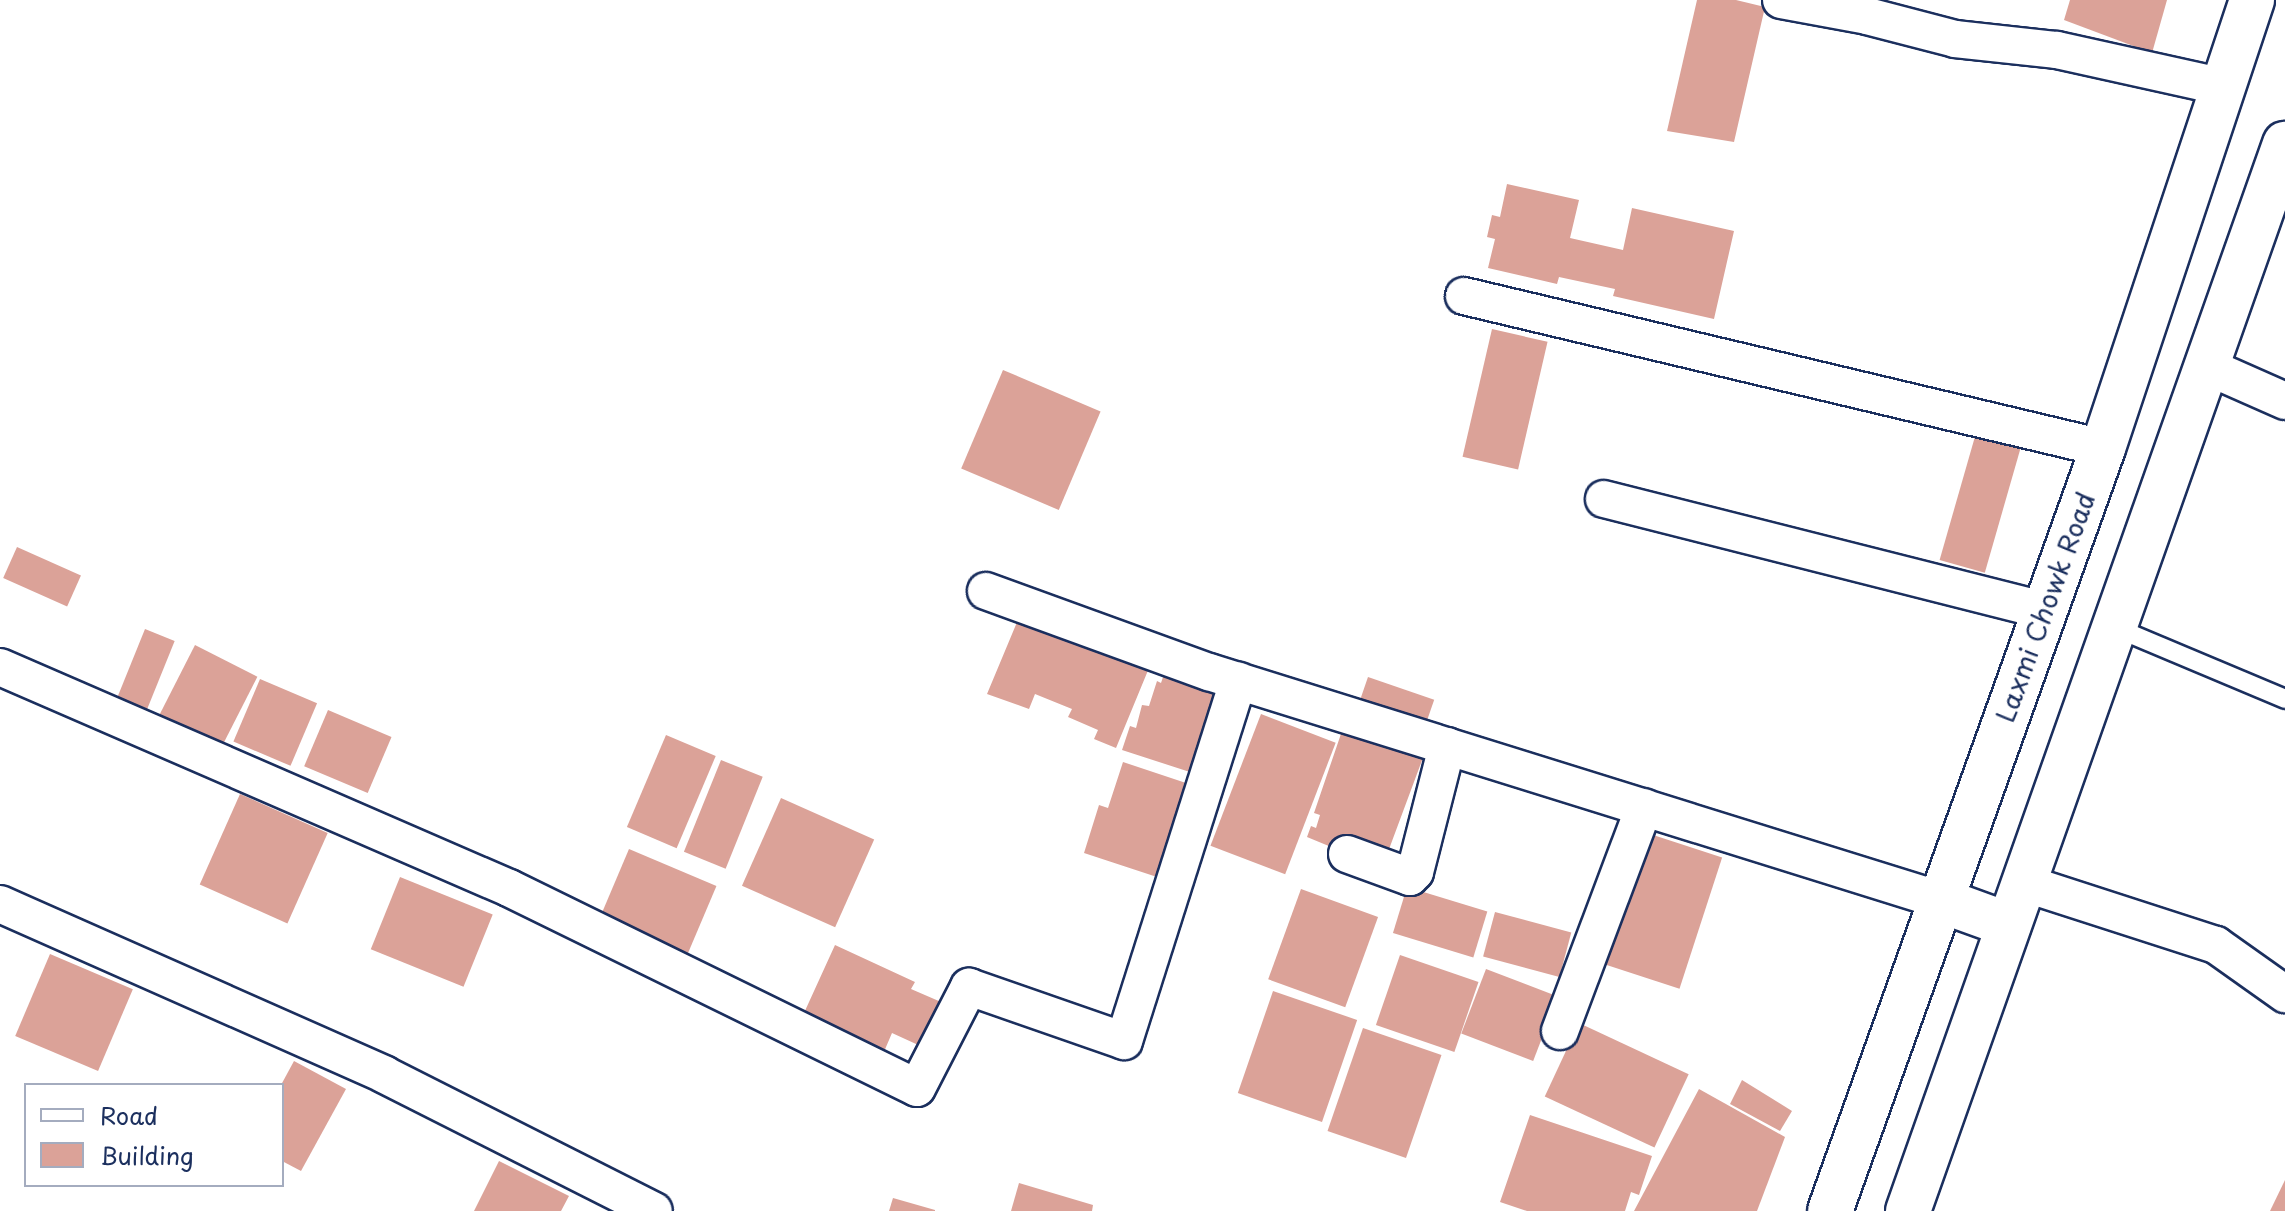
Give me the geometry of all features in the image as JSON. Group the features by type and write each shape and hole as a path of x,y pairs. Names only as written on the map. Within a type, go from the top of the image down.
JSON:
{"main road":[{"name":"Laxmi Chowk Road","path":"1830,1211 2103,448 2252,0"},
{"path":"1908,1211 2285,144"},
{"path":"1940,900 2009,925"}],"street":[{"path":"1781,0 1867,16 1955,39 2057,50 2224,87"},
{"path":"1464,296 2103,448"},
{"path":"2206,366 2285,401"},
{"path":"1604,499 2044,610"},
{"path":"986,591 1238,681 1940,900"},
{"path":"0,667 509,888 917,1088 969,987 1124,1041 1238,681"},
{"path":"1347,854 1410,877 1415,872 1447,746"},
{"path":"1560,1031 1644,807"},
{"path":"2024,883 2216,945 2285,994"},
{"path":"0,904 385,1075 654,1211"}],"lane":[{"path":"2114,627 2285,699"}],"building":[{"path":"1697,0 1736,0 1765,7 1734,142 1667,131"},
{"path":"2070,0 2167,0 2152,53 2064,20"},
{"path":"1507,184 1579,200 1570,238 1623,250 1632,208 1734,231 1714,319 1613,296 1615,289 1559,277 1557,284 1488,268 1495,239 1487,237 1492,215 1500,217"},
{"path":"1492,329 1548,342 1518,469 1463,457"},
{"path":"1003,370 1101,411 1059,510 961,468"},
{"path":"1976,433 2021,446 1985,573 1940,560"},
{"path":"17,547 81,575 67,607 3,578"},
{"path":"1020,615 1149,668 1116,748 1094,739 1098,730 1068,717 1072,709 1035,694 1029,709 987,694"},
{"path":"145,629 175,641 147,711 117,699"},
{"path":"195,645 257,677 220,751 157,719"},
{"path":"1167,665 1225,684 1196,774 1122,750 1130,726 1136,728 1142,705 1149,706 1157,681 1161,683"},
{"path":"1368,677 1434,700 1424,730 1358,707"},
{"path":"260,679 317,703 291,766 233,742"},
{"path":"328,710 392,737 368,793 304,766"},
{"path":"1261,714 1336,743 1285,874 1210,846"},
{"path":"1344,725 1424,755 1385,860 1358,842 1339,838 1336,849 1307,837 1311,826 1316,828 1320,815 1314,813"},
{"path":"666,735 716,756 677,848 627,827"},
{"path":"721,760 763,777 726,869 684,852"},
{"path":"1123,762 1189,784 1157,877 1084,853 1099,805 1108,808"},
{"path":"240,794 328,833 287,923 200,884"},
{"path":"781,798 874,839 835,927 742,886"},
{"path":"1647,833 1722,857 1679,989 1604,964"},
{"path":"629,849 716,886 685,960 598,923"},
{"path":"400,877 493,914 463,987 371,949"},
{"path":"1407,887 1487,912 1473,957 1393,933"},
{"path":"1301,889 1378,917 1345,1007 1268,979"},
{"path":"1495,912 1571,932 1559,977 1483,956"},
{"path":"835,945 915,982 911,989 948,1005 927,1049 892,1033 880,1061 799,1024"},
{"path":"50,954 133,989 98,1071 15,1036"},
{"path":"1400,955 1478,982 1454,1052 1376,1025"},
{"path":"1486,969 1558,997 1533,1061 1461,1033"},
{"path":"1273,991 1357,1020 1322,1122 1238,1093"},
{"path":"1579,1023 1689,1074 1654,1148 1545,1096"},
{"path":"1363,1028 1441,1055 1406,1158 1328,1131"},
{"path":"294,1061 346,1089 301,1171 284,1162 282,1083"},
{"path":"1742,1080 1792,1111 1780,1131 1730,1104"},
{"path":"1699,1089 1785,1137 1757,1211 1634,1211"},
{"path":"1530,1115 1652,1156 1639,1195 1631,1192 1625,1211 1527,1211 1500,1202"},
{"path":"499,1161 569,1196 561,1211 474,1211"},
{"path":"2285,1180 2285,1211 2270,1211"},
{"path":"1019,1183 1093,1205 1092,1211 1011,1211"},
{"path":"893,1198 935,1210 935,1211 889,1211"}]}
